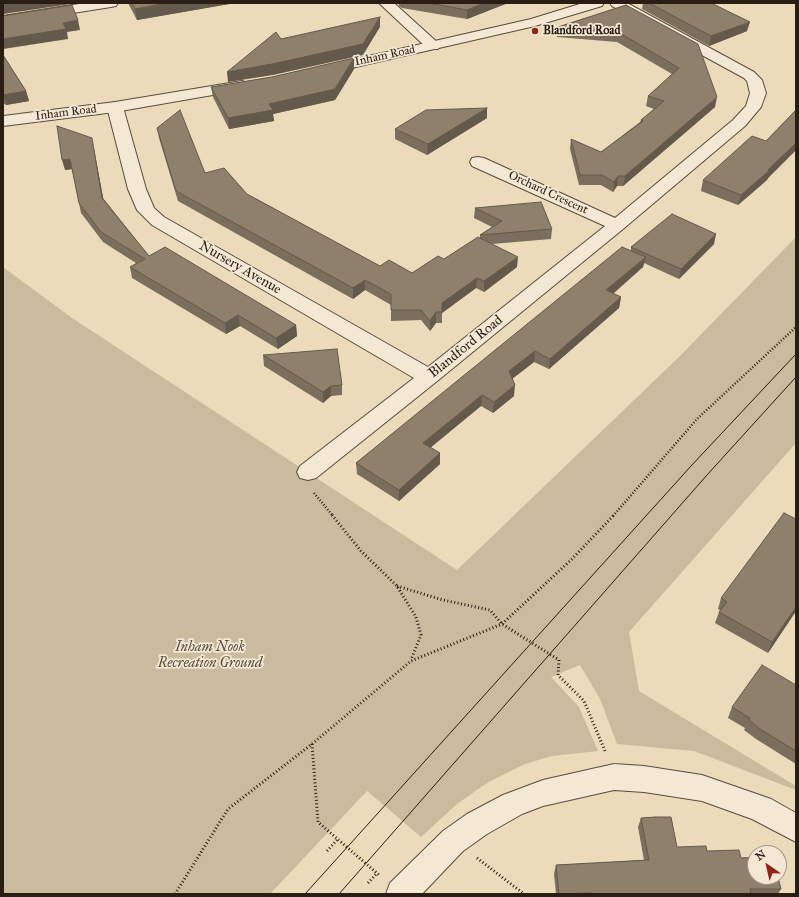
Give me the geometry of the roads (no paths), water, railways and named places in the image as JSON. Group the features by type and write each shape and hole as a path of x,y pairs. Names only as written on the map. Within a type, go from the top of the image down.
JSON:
{"street":[{"path":"386,3 433,46"},
{"name":"Inham Road","path":"312,72 535,22 597,3"},
{"name":"Blandford Road","path":"308,472 429,377 617,225 739,123 752,107 758,93 754,80 744,71 617,3"},
{"path":"3,20 103,4"},
{"name":"Inham Road","path":"3,121 116,107 258,84"},
{"name":"Nursery Avenue","path":"116,107 138,189 146,210 158,221 429,377"},
{"name":"Orchard Crescent","path":"478,162 617,225"},
{"path":"392,886 477,824 513,804 543,793 614,777 644,779 702,788 761,809 796,828"}],"tram line":[{"path":"305,894 691,466 796,354"},
{"path":"339,894 707,475 796,377"}],"place":[{"name":"Blandford Road","path":"535,31"}],"park label":[{"name":"Inham Nook Recreation Ground","path":"210,656"}]}
